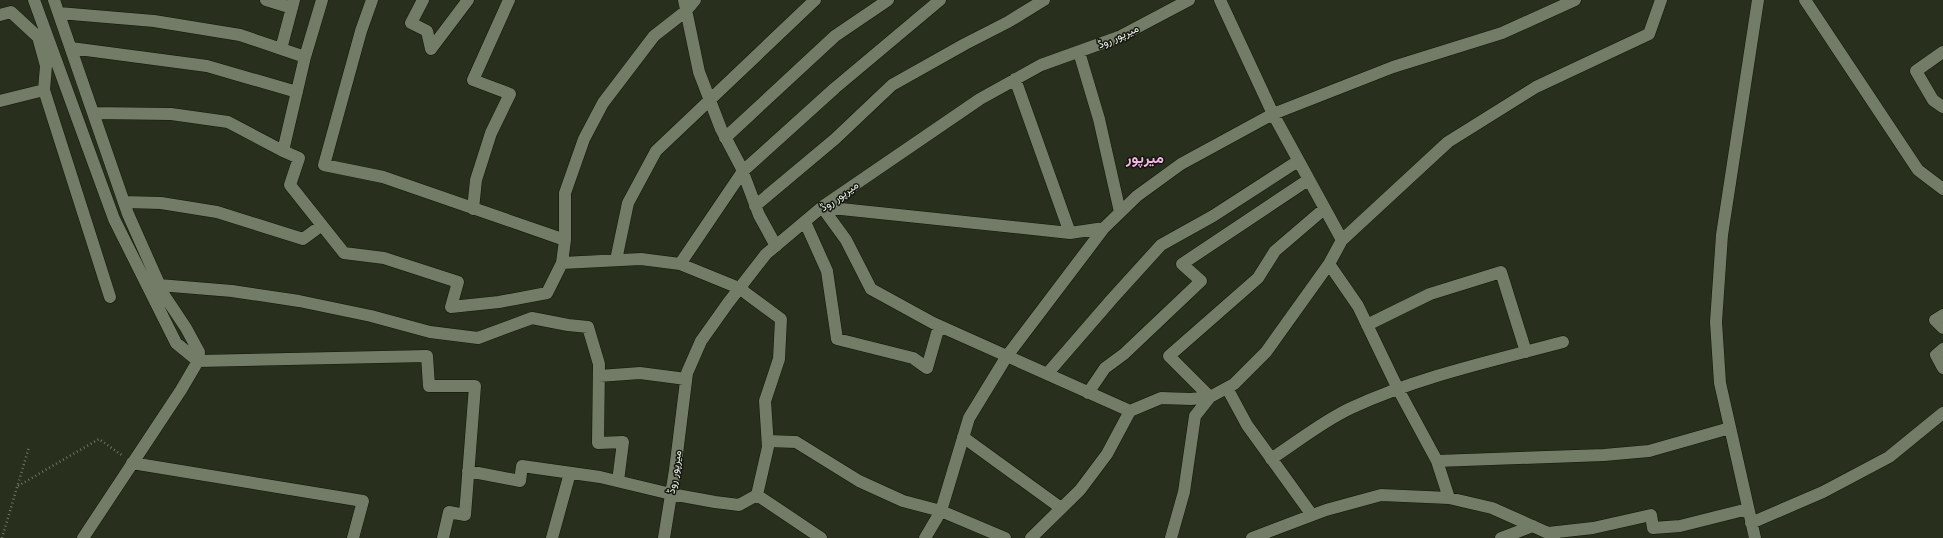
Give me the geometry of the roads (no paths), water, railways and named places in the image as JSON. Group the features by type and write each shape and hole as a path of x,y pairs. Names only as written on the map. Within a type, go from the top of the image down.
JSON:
{"street":[{"path":"34,0 114,219 176,343 198,362 427,356 430,386 475,386 465,515 449,512 443,538"},
{"path":"54,0 124,202 164,296 194,341 199,352 198,362 83,538"},
{"path":"266,0 293,4 281,49"},
{"path":"282,151 305,57 322,0"},
{"path":"372,0 361,31 324,164 383,177 565,240"},
{"path":"422,0 411,23 427,31 431,49 468,0"},
{"path":"473,208 478,173 491,133 510,94 473,80 509,0"},
{"path":"93,113 171,114 228,122 282,151 299,158 290,185 344,253 384,258 458,282 452,307 498,302 546,293 562,263 565,240 565,194 584,139 603,103 654,36 685,5 696,0"},
{"path":"616,260 628,203 656,151 814,0"},
{"path":"725,138 835,36 888,0"},
{"path":"680,264 743,171 835,88 940,0"},
{"path":"755,206 835,139 892,85 964,44 1008,22 1044,0"},
{"name":"میرپور روڈ","path":"664,538 687,373 702,341 739,288 766,254 822,207 980,99 1041,65 1119,37 1188,0"},
{"path":"1220,0 1273,114 1342,240"},
{"path":"925,538 941,511 969,418 1007,356 1104,228 1136,196 1182,164 1273,114 1393,67 1502,33 1575,0"},
{"path":"1031,538 1080,490 1107,454 1130,411 1161,398 1191,399 1210,397 1234,384 1266,352 1329,264 1342,240 1448,142 1536,87 1649,34 1661,0"},
{"path":"1755,538 1720,383 1716,322 1723,228 1758,0"},
{"path":"1805,0 1918,170 1943,189"},
{"path":"685,5 699,72 709,99 725,138 743,171 755,206 776,246"},
{"path":"0,14 11,12 38,37 46,66 44,90 110,297"},
{"path":"59,13 154,21 240,35 305,57"},
{"path":"71,48 207,66 297,92"},
{"path":"1079,52 1099,119 1120,212"},
{"path":"1943,52 1916,72 1933,100 1943,107"},
{"path":"1015,80 1070,233"},
{"path":"0,101 44,90"},
{"path":"1047,374 1161,245 1213,216 1298,161"},
{"path":"1088,393 1105,368 1124,354 1201,281 1182,264 1308,180"},
{"path":"124,202 161,203 217,212 303,238 322,225"},
{"path":"822,207 1070,233 1104,228"},
{"path":"822,207 846,240 871,289 939,326 1130,411"},
{"path":"1210,397 1169,356 1258,278 1274,251 1324,209"},
{"path":"805,222 826,271 837,339 913,358 927,368 939,326"},
{"path":"468,471 520,481 522,466 618,481 671,494 738,505 757,495 768,447 764,401 779,359 781,319 739,288 680,264 641,259 562,263"},
{"path":"1329,264 1358,306 1398,388 1437,461 1449,498"},
{"path":"1367,324 1430,294 1501,272 1526,352"},
{"path":"159,285 232,291 299,301 371,316 430,332 478,338 532,318 588,327 599,364 598,443 623,442 618,481"},
{"path":"1943,315 1936,320 1943,328"},
{"path":"1271,458 1350,409 1398,388 1563,342"},
{"path":"1943,348 1936,355 1943,368"},
{"path":"599,376 640,372 686,379"},
{"path":"1227,388 1247,425 1312,515"},
{"path":"1171,538 1184,492 1195,416 1210,397"},
{"path":"1751,523 1823,492 1889,457 1943,413"},
{"path":"1437,461 1604,455 1649,451 1730,428"},
{"path":"963,438 1061,508"},
{"path":"768,441 796,442 859,482 903,501 941,511 1004,538"},
{"path":"132,463 363,501 353,538"},
{"path":"552,538 570,473"},
{"path":"757,495 821,538"},
{"path":"1252,538 1312,515 1381,496 1449,498 1492,508 1551,535 1593,528 1651,515 1653,528 1680,526 1748,509"},
{"path":"1501,538 1533,526"}],"district":[{"name":"میرپور","path":"1145,158"}]}
